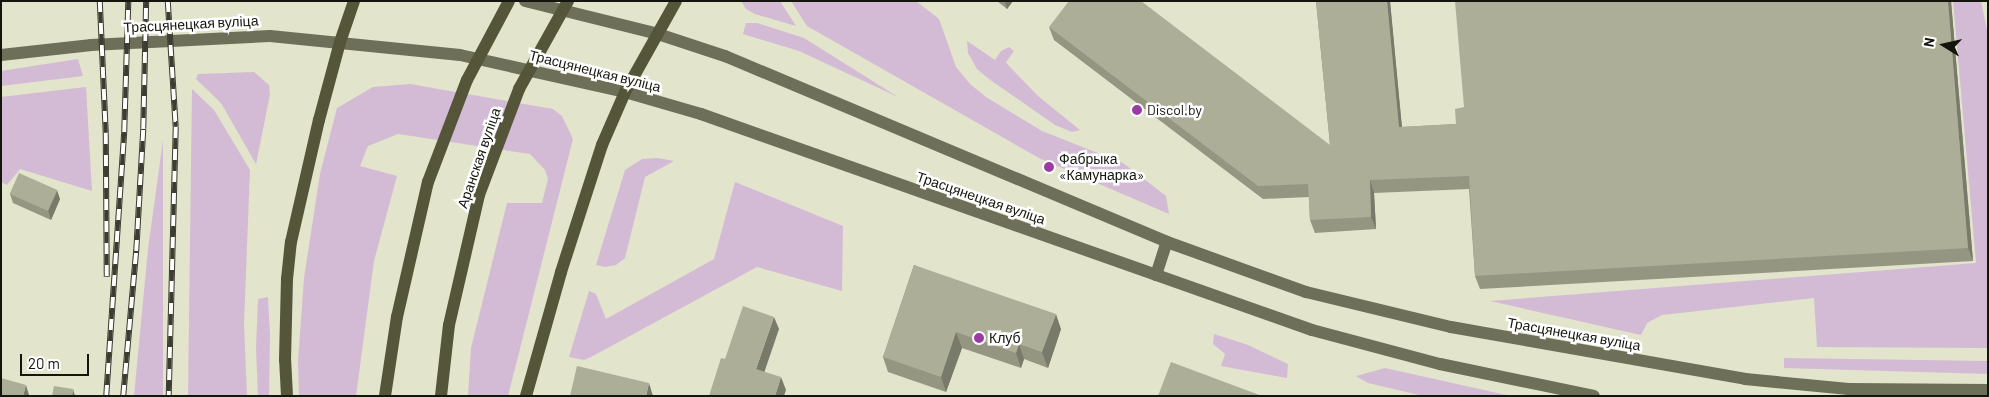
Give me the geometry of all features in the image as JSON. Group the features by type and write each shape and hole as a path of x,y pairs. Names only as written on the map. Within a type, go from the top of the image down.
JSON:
{"main road":[{"path":"287,396 285,360 286,288 291,242 340,42 354,1"},
{"path":"385,396 398,317 428,182 467,80 509,1"},
{"name":"Трасцянецкая вуліца","path":"525,1 658,34 725,56 1167,242 1306,292 1450,327 1745,379 1849,389 1988,390"},
{"name":"Аранская вуліца","path":"441,396 449,325 479,195 519,89 568,1"},
{"path":"526,396 561,272 596,163 625,92 676,1"},
{"name":"Трасцянецкая вуліца","path":"1,55 91,45 270,36 460,55 625,92 700,114 1312,330 1440,364 1594,396"},
{"path":"1156,275 1167,242"}],"shaded area":[{"path":"741,1 780,1 796,26 755,14 746,9"},
{"path":"791,1 916,1 939,19 956,67 970,84 986,97 1042,131 1123,163 1166,196 1169,214 1039,158 807,26"},
{"path":"1953,1 1981,1 1988,35 1988,348 1817,347 1814,298 1662,315 1647,323 1641,335 1490,301 1976,263"},
{"path":"746,23 757,23 804,38 898,97 799,51 743,34"},
{"path":"967,41 995,60 1001,51 1009,47 1014,51 1006,62 1009,66 1038,96 1080,130 1072,132 1055,125 989,79 977,69 968,53"},
{"path":"78,59 83,76 1,86 1,71"},
{"path":"254,72 269,85 270,94 256,164 221,103 196,79 198,74"},
{"path":"410,84 553,109 562,116 573,139 508,396 468,396 471,348 507,203 542,203 548,179 545,170 530,154 398,134 368,146 360,166 397,176 374,261 356,396 299,396 298,361 304,278 320,174 337,108 373,87"},
{"path":"86,87 92,191 20,169 7,185 1,182 1,97"},
{"path":"192,89 214,110 250,170 244,323 247,396 188,396"},
{"path":"163,140 163,396 134,396 148,249"},
{"path":"658,158 674,161 645,177 625,258 616,265 605,267 596,265 625,170 642,159"},
{"path":"735,182 843,226 842,291 757,267 591,357 584,360 569,357 589,291 596,294 606,319 714,259"},
{"path":"268,297 270,335 269,396 258,396 256,348 258,299"},
{"path":"1214,334 1248,345 1288,364 1287,378 1221,366 1225,354 1213,344"},
{"path":"1784,358 1988,361 1988,374 1784,368"},
{"path":"1385,368 1511,396 1423,396 1368,383 1356,376"}],"building":[{"path":"1069,1 1141,1 1330,145 1316,1 1387,1 1399,127 1456,124 1455,109 1464,107 1455,1 1948,1 1968,248 1475,276 1469,176 1370,180 1371,217 1310,220 1308,184 1258,186 1049,27"},
{"path":"19,173 57,190 48,211 10,194"},
{"name":"Клуб","path":"914,265 1056,314 1042,352 1019,344 1016,353 956,332 941,377 883,357"},
{"path":"743,306 774,317 756,369 781,377 775,396 709,396 721,358 725,359"},
{"path":"1171,362 1262,396 1158,396"},
{"path":"577,366 649,383 646,396 570,396"},
{"path":"1,378 26,385 23,396 1,396"},
{"path":"54,386 73,389 72,396 52,396"}],"railway":[{"path":"100,1 106,133 107,277"},
{"path":"106,396 124,131 128,1"},
{"path":"123,396 136,251 143,129 146,1"},
{"path":"168,1 176,127 169,396"}],"place":[{"name":"Discol.by","path":"1137,110"},
{"name":"Фабрыка «Камунарка»","path":"1049,167"},
{"name":"Клуб","path":"979,338"}]}
